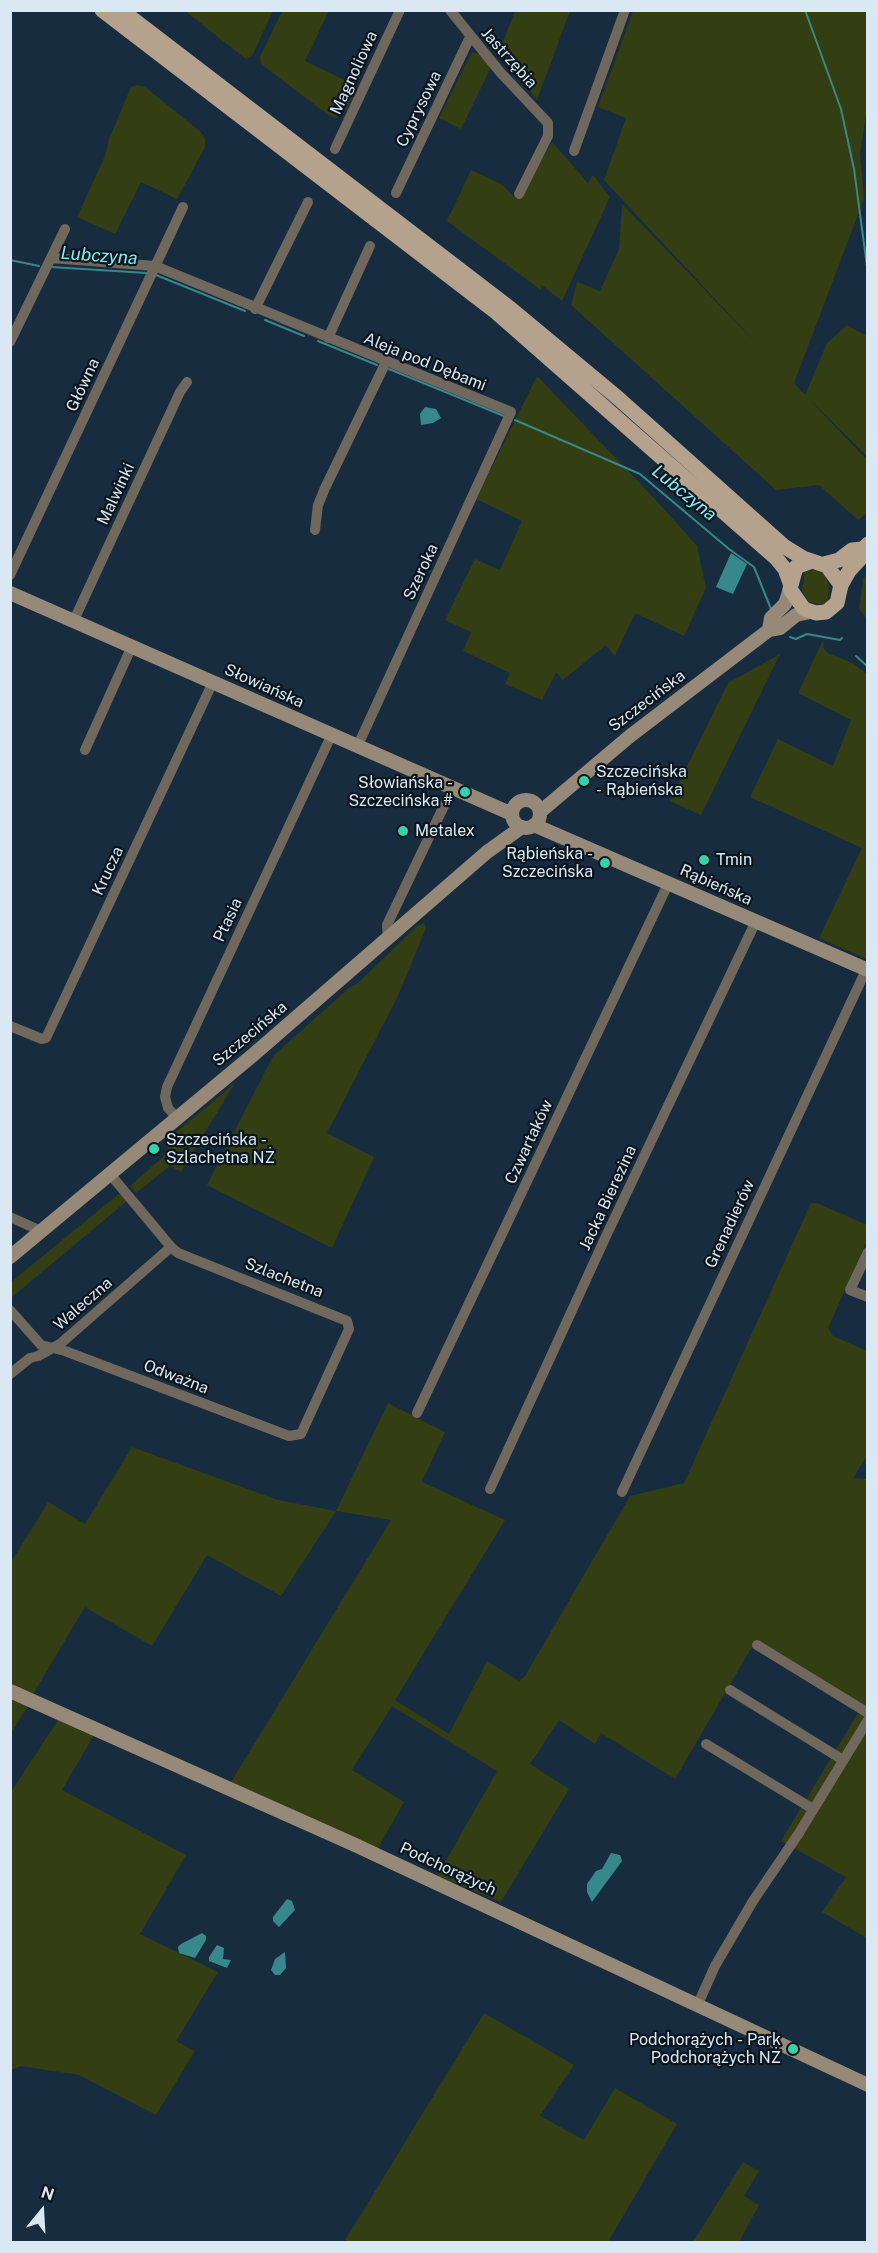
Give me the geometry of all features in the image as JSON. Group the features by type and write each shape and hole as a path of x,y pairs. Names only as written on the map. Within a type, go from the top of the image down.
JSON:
{"main road":[{"path":"102,10 496,312 777,558 785,569 800,606 810,612 821,613 834,607 841,585 849,571 860,559 865,546"},
{"path":"121,10 484,287 618,398 785,547 818,562 836,574 841,585"},
{"path":"790,586 796,567 818,562 834,562 852,550 865,546"}],"street":[{"name":"Magnoliowa","path":"335,149 400,10"},
{"name":"Jastrzębia","path":"450,10 470,37 548,123 548,136 519,195"},
{"path":"574,152 625,10"},
{"name":"Cyprysowa","path":"396,193 470,37"},
{"path":"255,309 308,202"},
{"name":"Główna","path":"10,575 183,207"},
{"path":"10,342 65,229"},
{"path":"328,339 370,246"},
{"name":"Aleja pod Dębami","path":"51,258 155,266 328,339 512,412"},
{"path":"315,530 318,505 325,488 386,362"},
{"name":"Malwinki","path":"74,620 180,392 187,382"},
{"name":"Szeroka","path":"357,745 512,412"},
{"name":"Szczecińska","path":"769,630 771,618 785,603 790,586"},
{"name":"Słowiańska","path":"10,593 453,787 525,816"},
{"name":"Szczecińska","path":"10,1257 388,939 525,816 769,630 780,628 796,615 810,612"},
{"path":"85,750 132,646"},
{"name":"Krucza","path":"10,1026 42,1039 46,1038 213,682"},
{"name":"Ptasia","path":"177,1118 168,1108 165,1097 167,1088 332,734"},
{"path":"388,939 387,925 453,787"},
{"name":"Rąbieńska","path":"525,816 551,830 867,970"},
{"name":"Czwartaków","path":"417,1413 669,882"},
{"name":"Jacka Bierezina","path":"490,1488 607,1234 756,921"},
{"name":"Grenadierów","path":"622,1492 867,970"},
{"name":"Szlachetna","path":"110,1174 171,1247 183,1255 342,1316 350,1324 301,1434 289,1436"},
{"path":"10,1217 41,1231"},
{"name":"Waleczna","path":"10,1374 26,1360 60,1344 171,1247"},
{"path":"867,1252 850,1290 867,1298"},
{"path":"10,1310 41,1345 51,1348"},
{"name":"Odważna","path":"51,1348 65,1351 289,1436"},
{"path":"757,1645 867,1713"},
{"path":"730,1690 843,1760"},
{"name":"Podchorążych","path":"10,1691 353,1844 867,2085"},
{"path":"698,2004 715,1966 867,1720"},
{"path":"706,1744 813,1809"}],"shaded area":[{"path":"185,11 273,11 252,56 246,59"},
{"path":"282,11 329,11 305,61 357,86 347,109 336,118 328,115 261,64 260,57"},
{"path":"515,11 570,11 537,100 499,52"},
{"path":"633,11 867,11 868,101 860,154 864,199 794,383 805,395 827,343 847,325 867,336 867,456 810,400 867,460 867,513 858,520 819,485 776,490 571,305 577,282 600,291 619,249 622,204 757,344 604,180 626,118 598,107"},
{"path":"472,52 479,54 491,67 461,129 439,118"},
{"path":"137,85 145,87 201,132 205,139 205,147 177,199 141,182 115,234 77,217 105,156 109,139 131,87"},
{"path":"552,142 588,183 593,175 610,197 562,301 542,285 541,290 447,221 471,170 503,185 517,200"},
{"path":"537,376 697,546 706,588 684,636 635,613 615,656 606,645 563,680 556,672 542,700 505,684 510,673 463,651 471,632 445,620 475,559 500,570 522,521 476,499"},
{"path":"425,407 436,409 441,418 433,423 421,425 420,414"},
{"path":"731,553 747,564 733,594 716,587"},
{"path":"816,570 825,575 829,586 828,602 820,605 809,602 802,591 805,571"},
{"path":"867,573 867,619 859,609 863,579"},
{"path":"823,640 824,649 828,653 854,664 867,674 867,959 819,938 862,848 750,797 778,739 833,766 851,720 798,693"},
{"path":"780,654 701,815 670,801 728,683"},
{"path":"424,923 426,928 397,998 327,1133 374,1157 332,1248 207,1185 273,1056 349,988 357,984 418,925"},
{"path":"235,1083 181,1172 170,1166 136,1193 130,1186 163,1157 176,1132"},
{"path":"120,1193 127,1201 11,1298 11,1282"},
{"path":"811,1203 817,1203 867,1225 867,1241 828,1328 833,1336 867,1351 867,1456 853,1478 868,1479 867,1938 822,1912 846,1877 781,1841 863,1705 756,1640 675,1779 601,1733 595,1744 559,1720 530,1764 569,1789 501,1902 437,1876 497,1771 392,1706 352,1770 404,1802 378,1848 231,1782 391,1520 336,1511 388,1403 445,1432 422,1482 505,1520 395,1700 449,1734 487,1661 519,1681 525,1676 630,1496 684,1483"},
{"path":"132,1447 278,1500 336,1511 281,1596 207,1555 152,1646 85,1607 32,1696 11,1687 10,1564 48,1502 85,1524"},
{"path":"11,1698 28,1706 11,1733"},
{"path":"58,1720 94,1735 62,1790 186,1855 140,1934 218,1972 176,2041 195,2051 156,2115 79,2075 21,2066 11,2070 11,1792"},
{"path":"611,1853 620,1855 622,1861 592,1902 587,1892 587,1884 596,1871 602,1869"},
{"path":"287,1899 292,1901 295,1910 279,1927 273,1921 273,1917"},
{"path":"202,1933 206,1936 206,1940 195,1958 179,1953 178,1947 181,1944"},
{"path":"217,1945 224,1948 223,1959 231,1960 227,1968 209,1961"},
{"path":"285,1952 286,1968 280,1975 275,1975 271,1970 275,1959"},
{"path":"484,2013 574,2065 540,2116 584,2140 615,2088 677,2124 608,2242 344,2242"},
{"path":"743,2162 759,2171 744,2196 759,2205 739,2242 693,2242"}],"waterway":[{"path":"805,10 841,109 854,169 868,274"},
{"name":"Lubczyna","path":"10,260 39,266"},
{"name":"Lubczyna","path":"51,267 147,273"},
{"name":"Lubczyna","path":"156,275 245,311"},
{"name":"Lubczyna","path":"265,320 304,336"},
{"name":"Lubczyna","path":"318,341 377,365"},
{"name":"Lubczyna","path":"389,369 504,416"},
{"name":"Lubczyna","path":"515,420 640,474 729,549 754,567 771,609"},
{"name":"Lubczyna","path":"790,637 796,639 807,634 840,640 842,638"},
{"path":"856,656 868,667"}],"place":[{"name":"Szczecińska - Rąbieńska","path":"584,781"},
{"name":"Słowiańska - Szczecińska #","path":"465,792"},
{"name":"Metalex","path":"403,831"},
{"name":"Tmin","path":"704,860"},
{"name":"Rąbieńska - Szczecińska","path":"605,863"},
{"name":"Szczecińska - Szlachetna NŻ","path":"154,1149"},
{"name":"Podchorążych - Park Podchorążych NŻ","path":"793,2049"}]}
